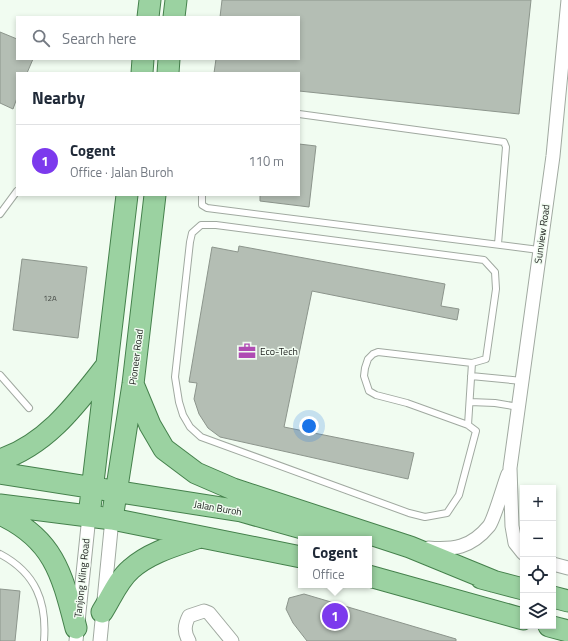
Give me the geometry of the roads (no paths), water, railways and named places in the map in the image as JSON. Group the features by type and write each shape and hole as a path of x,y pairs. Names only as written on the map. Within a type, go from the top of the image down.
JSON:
{"main road":[{"path":"148,16 150,0"},
{"path":"174,16 176,0"},
{"path":"142,72 143,60"},
{"path":"168,72 169,60"},
{"path":"89,516 127,196"},
{"name":"Pioneer Road","path":"112,519 133,384 155,196"},
{"path":"0,460 25,449 48,434 72,408 107,365"},
{"path":"133,384 150,425 164,449 196,473 233,489 410,547 493,581"},
{"path":"0,473 93,488"},
{"name":"Jalan Buroh","path":"93,488 241,511 330,536"},
{"path":"0,505 112,519 201,536 298,557"},
{"path":"0,514 19,523 46,547 61,574 76,634"},
{"path":"102,612 122,579 131,569 160,551 201,536"},
{"path":"372,548 520,588"},
{"path":"372,577 520,618"},
{"path":"556,598 568,601"},
{"path":"556,628 568,631"}],"street":[{"name":"Sunview Road","path":"520,549 515,543 512,526 510,468 553,156 568,0"},
{"name":"Sunview Road","path":"410,547 449,550 463,546 473,540 489,525 510,468"},
{"name":"Tanjong Kling Road","path":"76,634 89,516"},
{"path":"100,641 112,519"},
{"path":"556,565 568,568"},
{"path":"189,641 185,633 185,624 189,616 204,611 210,613 232,641"}],"lane":[{"path":"300,114 504,142 506,147 498,244"},
{"path":"0,214 16,192"},
{"path":"202,196 202,205 207,208 539,250"},
{"path":"201,225 216,225 484,260 495,272 496,289 486,358 472,362 378,352 373,354 368,360 364,376 369,391 376,395 407,403 468,425 476,431 459,495 447,513 425,516 409,514 201,437 190,427 183,415 179,402 175,377 192,233 201,225"},
{"path":"468,425 472,362"},
{"path":"0,375 29,408"},
{"path":"471,376 522,381"},
{"path":"470,402 495,403 519,407"},
{"path":"0,554 13,561 25,571 39,592 46,620 44,641"}],"place":[{"name":"Eco-Tech","path":"247,351"},
{"name":"Cogent","path":"335,616"}]}
